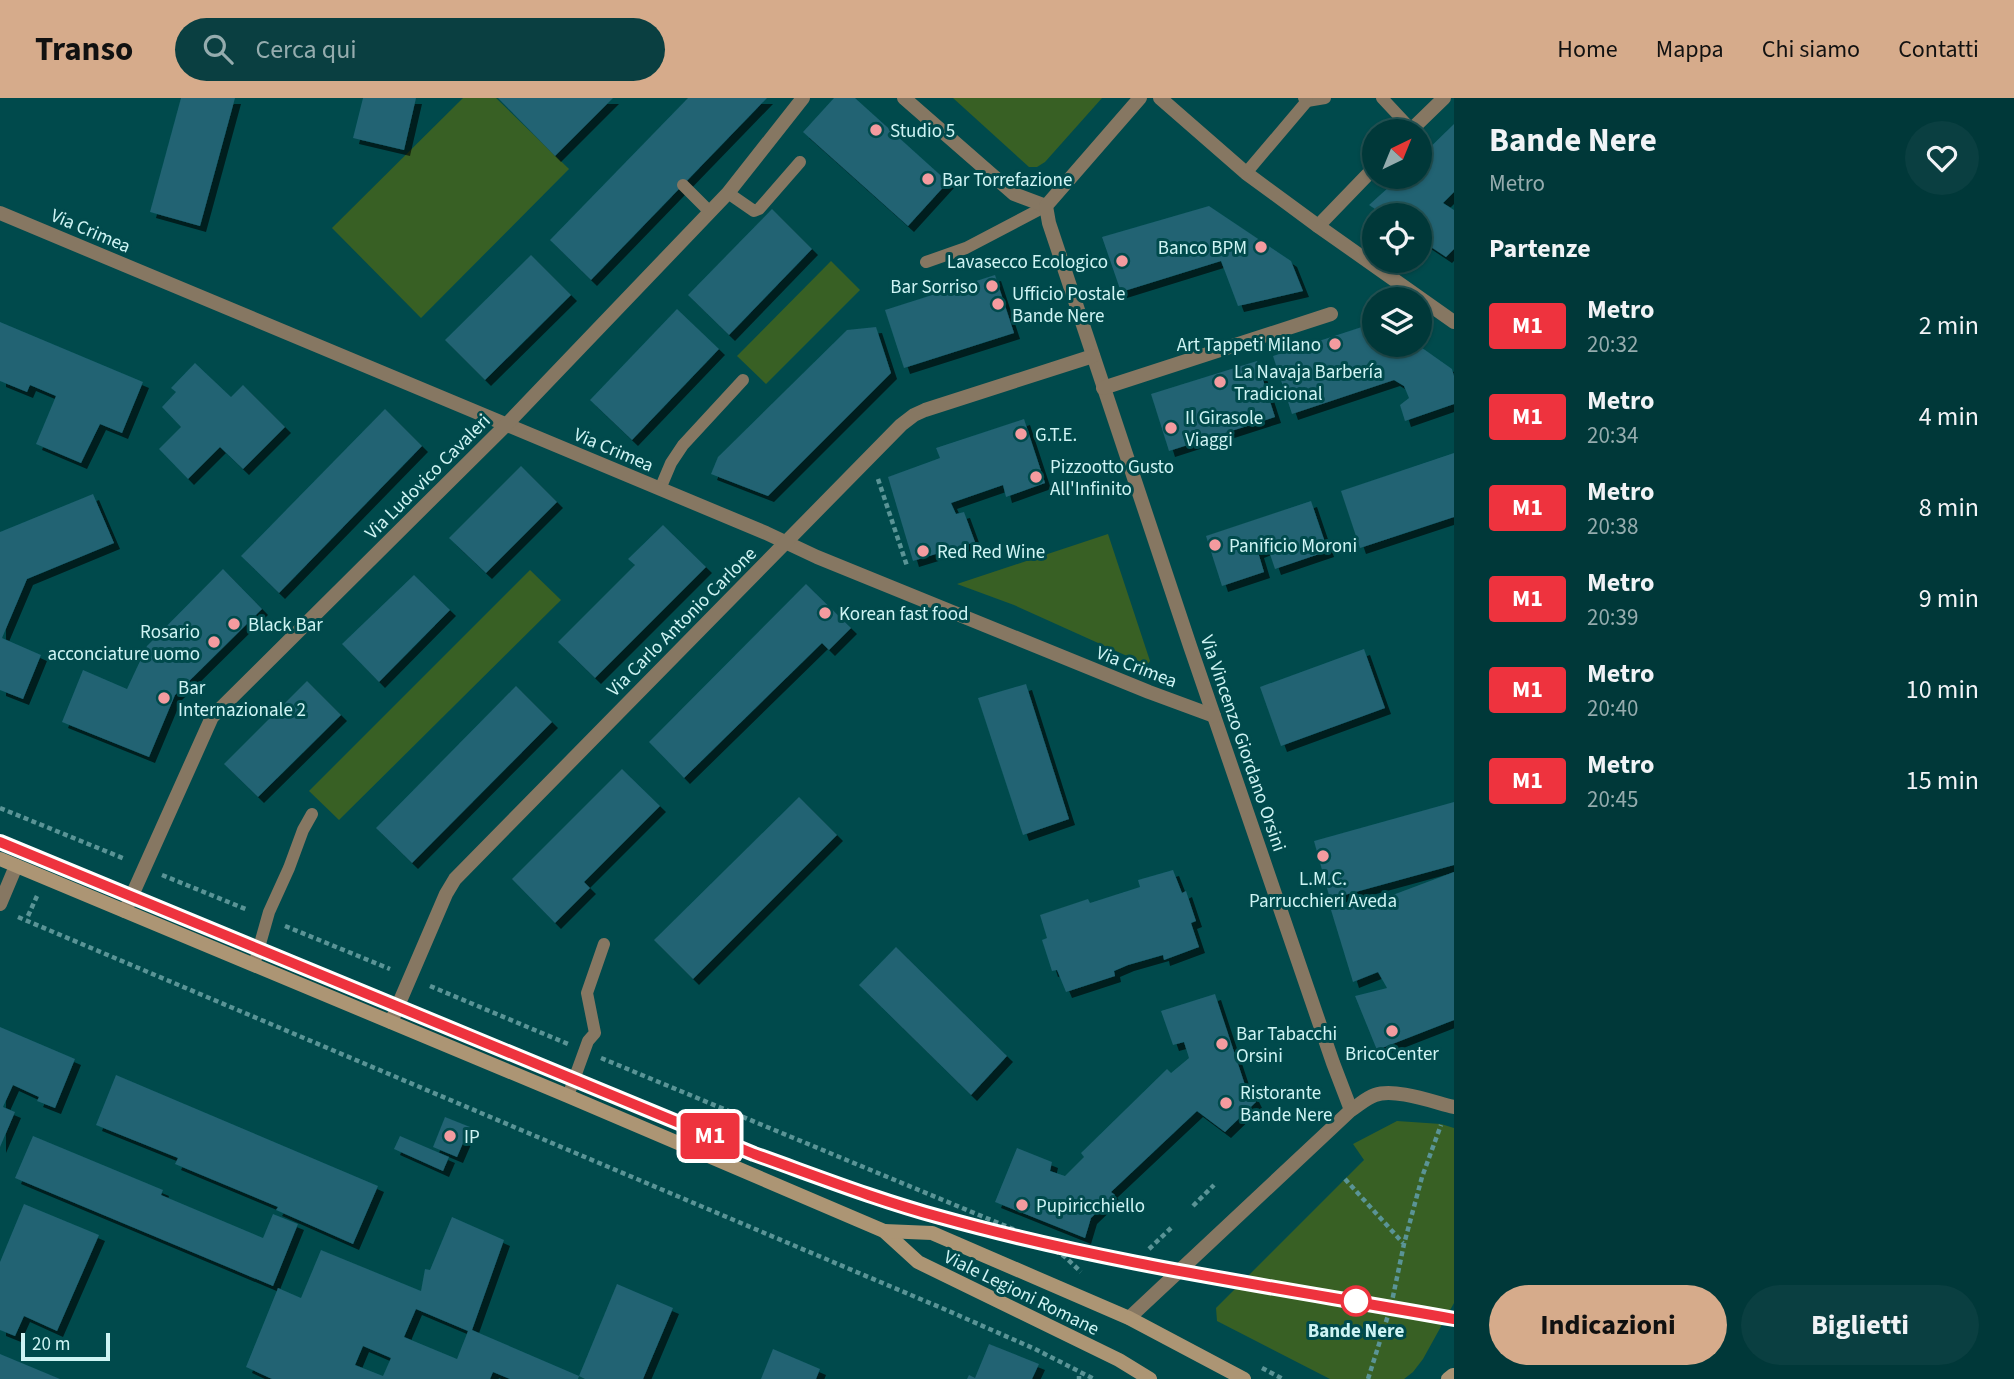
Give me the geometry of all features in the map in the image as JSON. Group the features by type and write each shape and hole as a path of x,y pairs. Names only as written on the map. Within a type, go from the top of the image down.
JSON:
{"main road":[{"name":"Viale Legioni Romane","path":"0,859 884,1231 918,1262 1119,1360 1150,1379"},
{"name":"Viale Legioni Romane","path":"884,1231 932,1233 1129,1318 1244,1379"}],"street":[{"name":"Via Ludovico Cavaleri","path":"125,911 212,717 506,425 710,212 803,98"},
{"path":"904,98 1014,194 1046,206 1140,98"},
{"path":"1160,98 1246,173 1454,322"},
{"path":"1422,119 1444,98"},
{"path":"1318,226 1362,180"},
{"name":"Via Vincenzo Giordano Orsini","path":"1046,206 1049,223 1103,388 1351,1110"},
{"name":"Via Crimea","path":"0,214 817,557 1214,716"},
{"path":"1103,388 1331,314"},
{"name":"Via Carlo Antonio Carlone","path":"391,1023 446,894 455,879 901,425 925,410 1093,356"},
{"path":"0,904 16,866"},
{"path":"1129,1318 1351,1110 1365,1100 1378,1094 1394,1093 1454,1107"}],"lane":[{"path":"1246,173 1305,99 1325,98"},
{"path":"1382,98 1401,119"},
{"path":"728,193 754,211 759,209 800,162"},
{"path":"683,185 710,212"},
{"path":"926,262 966,248 1046,206"},
{"path":"660,489 671,463 683,445 743,380"},
{"path":"254,965 267,918 312,814"},
{"path":"568,1096 588,1041 594,1033 587,993 604,944"}],"path":[{"path":"878,479 907,566"},
{"path":"0,808 129,861"},
{"path":"158,873 1031,1237 1064,1256 1083,1274"},
{"path":"38,892 28,918 944,1309 1035,1349 1094,1379"},
{"path":"1368,1379 1391,1306 1422,1177 1441,1124"},
{"path":"1345,1179 1404,1244"},
{"path":"1193,1206 1214,1185"},
{"path":"1149,1249 1171,1228"}],"green space":[{"path":"463,98 496,98 569,169 421,318 332,228"},
{"path":"953,98 1102,98 1045,162 1037,167 1029,167"},
{"path":"831,261 860,290 766,384 737,356"},
{"path":"1108,534 1150,661 1147,665 1014,605 957,584"},
{"path":"530,570 561,600 339,820 309,791"},
{"path":"1397,1121 1441,1124 1454,1128 1454,1303 1413,1372 1404,1379 1330,1379 1217,1321 1216,1308 1364,1160 1353,1144"}],"building":[{"path":"181,98 235,98 200,226 150,212"},
{"path":"363,98 416,98 404,150 353,138"},
{"path":"498,98 613,98 555,156"},
{"path":"688,98 767,98 591,280 550,240"},
{"path":"834,98 855,98 948,182 908,226 803,132"},
{"path":"1454,124 1454,192 1443,203 1454,210 1454,249 1446,257 1432,248 1432,203 1371,203 1387,189 1432,189 1432,145"},
{"path":"1209,206 1291,261 1303,291 1238,306 1221,261 1121,292 1102,237"},
{"path":"772,209 812,249 729,335 688,295"},
{"path":"531,255 571,295 485,380 445,340"},
{"path":"995,275 1014,333 904,368 885,310"},
{"path":"677,309 719,349 632,440 590,400"},
{"path":"0,322 143,382 122,433 100,424 81,463 36,444 56,396 30,385 27,392 0,381"},
{"path":"876,327 891,373 768,496 711,474 718,457 847,330"},
{"path":"1362,327 1362,357 1432,357 1432,355 1452,369 1454,404 1405,421 1400,405 1409,398 1404,386 1394,380 1292,414 1273,356"},
{"path":"1257,361 1275,417 1169,451 1151,394"},
{"path":"195,363 231,397 243,385 285,427 243,469 220,447 188,479 159,449 181,427 162,407 176,392 171,388"},
{"path":"385,409 422,446 279,593 241,556"},
{"path":"1024,419 1045,483 1006,497 1003,485 951,503 956,514 964,512 975,542 913,561 888,477 940,458 936,448"},
{"path":"1454,453 1454,517 1360,548 1341,491"},
{"path":"521,466 557,502 486,573 449,538"},
{"path":"93,494 114,543 27,579 2,638 41,655 23,699 0,690 0,532"},
{"path":"1311,501 1328,551 1275,569 1268,548 1258,552 1264,572 1222,586 1206,536"},
{"path":"663,525 706,567 595,678 558,642 635,565 628,559"},
{"path":"223,569 262,609 175,695 149,757 62,722 83,670 127,689 147,646"},
{"path":"414,575 450,610 379,682 342,644"},
{"path":"806,584 851,628 829,650 822,643 684,778 649,742"},
{"path":"1364,649 1385,708 1281,746 1260,687"},
{"path":"307,681 341,715 258,797 224,764"},
{"path":"1026,684 1069,819 1023,835 978,698"},
{"path":"516,686 552,722 412,863 376,828"},
{"path":"622,769 660,806 584,882 590,888 555,923 512,879"},
{"path":"799,797 837,835 693,979 654,940"},
{"path":"1454,802 1454,865 1330,899 1314,841"},
{"path":"1173,870 1182,893 1186,891 1196,921 1191,923 1199,947 1164,960 1163,955 1128,965 1114,971 1115,976 1066,992 1057,970 1052,971 1042,940 1047,938 1040,915 1088,899 1090,903 1140,887 1138,880"},
{"path":"1454,872 1454,1020 1377,1050 1355,996 1387,988 1378,972 1353,982 1331,910 1382,899"},
{"path":"896,947 1007,1056 971,1095 859,985"},
{"path":"1215,994 1245,1085 1247,1084 1256,1102 1225,1132 1197,1111 1111,1192 1115,1195 1091,1218 1085,1238 995,1202 1017,1148 1052,1162 1050,1171 1065,1176 1084,1157 1081,1153 1167,1069 1171,1073 1189,1058 1184,1042 1173,1045 1161,1011"},
{"path":"0,1027 75,1059 55,1108 37,1101 39,1097 13,1085 3,1107 15,1112 0,1147"},
{"path":"116,1075 378,1186 353,1244 276,1210 278,1207 175,1164 178,1158 96,1125"},
{"path":"445,1117 470,1127 457,1157 433,1147"},
{"path":"33,1136 163,1190 161,1195 263,1238 273,1214 298,1224 273,1286 15,1178"},
{"path":"400,1136 449,1157 443,1171 394,1149"},
{"path":"24,1204 99,1235 57,1331 24,1316 15,1336 0,1330 0,1262"},
{"path":"452,1217 504,1240 472,1330 579,1376 578,1379 510,1379 493,1372 490,1379 272,1379 246,1367 278,1288 301,1298 321,1250 421,1291 425,1269 430,1270","holes":["416,1309 468,1331 457,1359 404,1337","363,1346 391,1358 383,1376 355,1365"]},
{"path":"617,1284 673,1308 643,1379 585,1379 579,1376"},
{"path":"989,1344 1039,1364 1032,1379 967,1379 969,1375 975,1378"},
{"path":"773,1349 820,1369 816,1379 761,1379"},
{"path":"0,1354 60,1379 0,1379"}],"metro line":[{"name":"M1","path":"0,842 754,1154 938,1217 1118,1259 1454,1319"}],"place":[{"name":"Studio 5","path":"876,130"},
{"name":"Bar Torrefazione","path":"928,179"},
{"name":"Banco BPM","path":"1261,247"},
{"name":"Lavasecco Ecologico","path":"1122,261"},
{"name":"Bar Sorriso","path":"992,286"},
{"name":"Ufficio Postale Bande Nere","path":"998,304"},
{"name":"Art Tappeti Milano","path":"1335,344"},
{"name":"La Navaja Barbería Tradicional","path":"1220,382"},
{"name":"Il Girasole Viaggi","path":"1171,428"},
{"name":"G.T.E.","path":"1021,434"},
{"name":"Pizzootto Gusto All'Infinito","path":"1036,477"},
{"name":"Panificio Moroni","path":"1215,545"},
{"name":"Red Red Wine","path":"923,551"},
{"name":"Korean fast food","path":"825,613"},
{"name":"Black Bar","path":"234,624"},
{"name":"Rosario acconciature uomo","path":"214,642"},
{"name":"Bar Internazionale 2","path":"164,698"},
{"name":"L.M.C. Parrucchieri Aveda","path":"1323,856"},
{"name":"BricoCenter","path":"1392,1031"},
{"name":"Bar Tabacchi Orsini","path":"1222,1044"},
{"name":"Ristorante Bande Nere","path":"1226,1103"},
{"name":"IP","path":"450,1136"},
{"name":"Pupiricchiello","path":"1022,1205"},
{"name":"Bande Nere","path":"1356,1301"}]}
